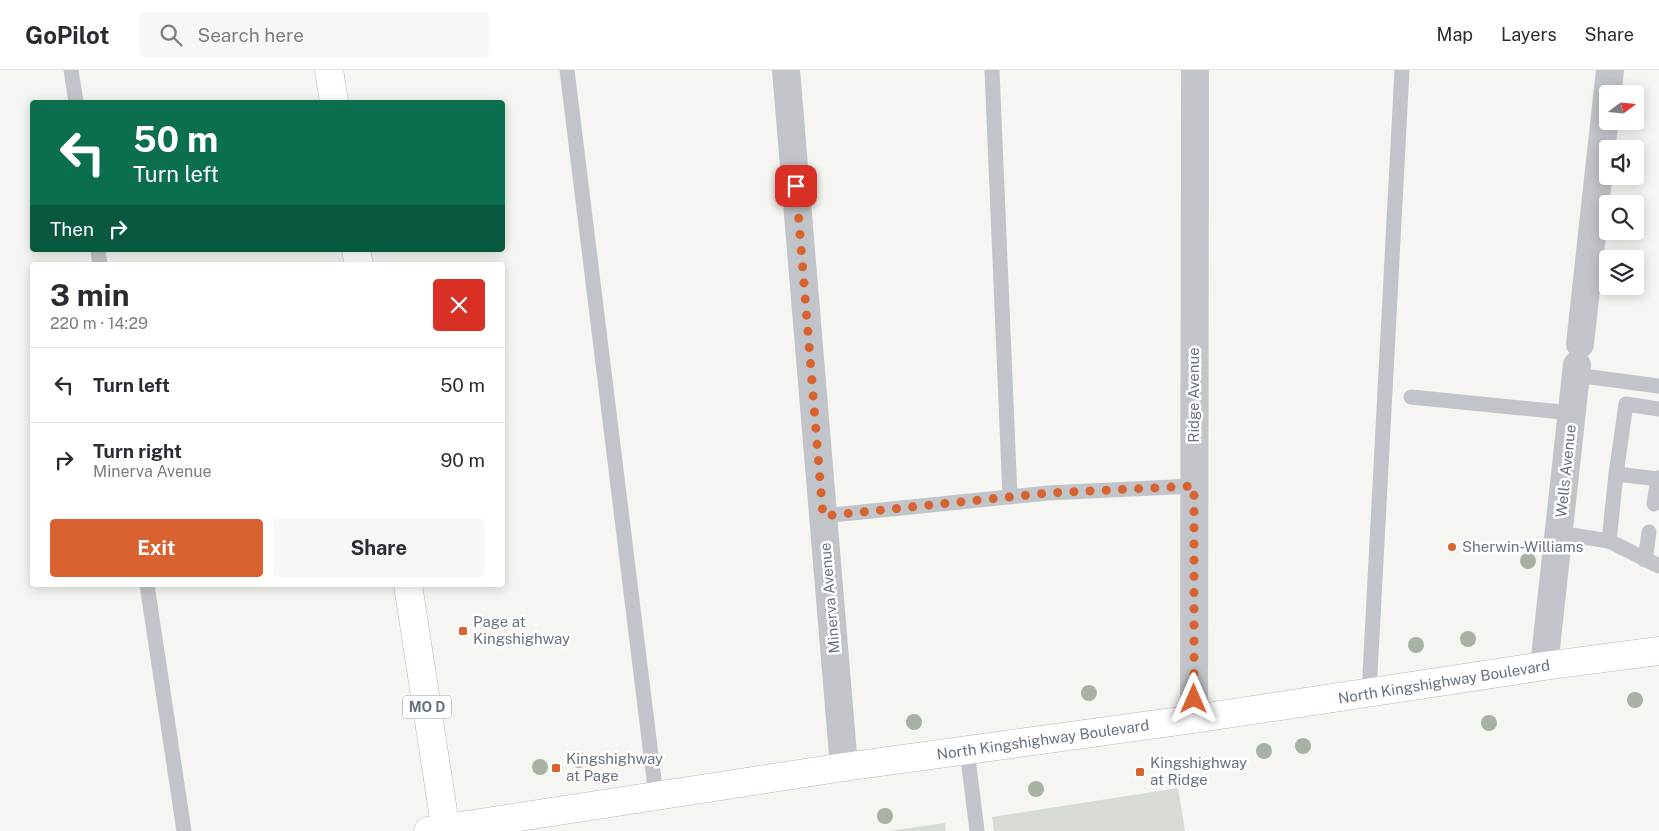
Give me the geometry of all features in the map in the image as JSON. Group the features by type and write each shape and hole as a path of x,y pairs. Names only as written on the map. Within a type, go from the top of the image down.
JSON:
{"main road":[{"path":"328,70 334,100"},
{"name":"MO D","path":"408,587 440,830"},
{"name":"North Kingshighway Boulevard","path":"440,830 844,767 1194,719 1659,650"}],"street":[{"name":"Minerva Avenue","path":"786,70 844,767"},
{"name":"Ridge Avenue","path":"1194,719 1195,70"},
{"name":"Wells Avenue","path":"1544,666 1610,70"}],"lane":[{"path":"71,70 76,100"},
{"path":"567,70 656,796"},
{"path":"992,70 1010,497"},
{"path":"1369,693 1402,70"},
{"path":"1578,361 1659,386"},
{"path":"1411,397 1572,413"},
{"path":"1609,541 1626,404 1659,409"},
{"path":"1616,474 1658,478 1654,504"},
{"path":"823,516 1048,493 1194,486"},
{"path":"1645,560 1649,532"},
{"path":"1559,533 1609,541 1659,566"},
{"path":"147,587 184,831"},
{"path":"967,750 977,831"}],"shaded area":[{"path":"1178,788 1185,831 994,831 992,817"},
{"path":"945,823 946,831 889,831"}],"place":[{"name":"Sherwin-Williams","path":"1452,547"},
{"name":"Page at Kingshighway","path":"463,631"},
{"name":"Kingshighway at Page","path":"556,768"},
{"name":"Kingshighway at Ridge","path":"1140,772"}],"route":[{"path":"796,186 823,516 1048,493 1194,486 1194,699"}]}
